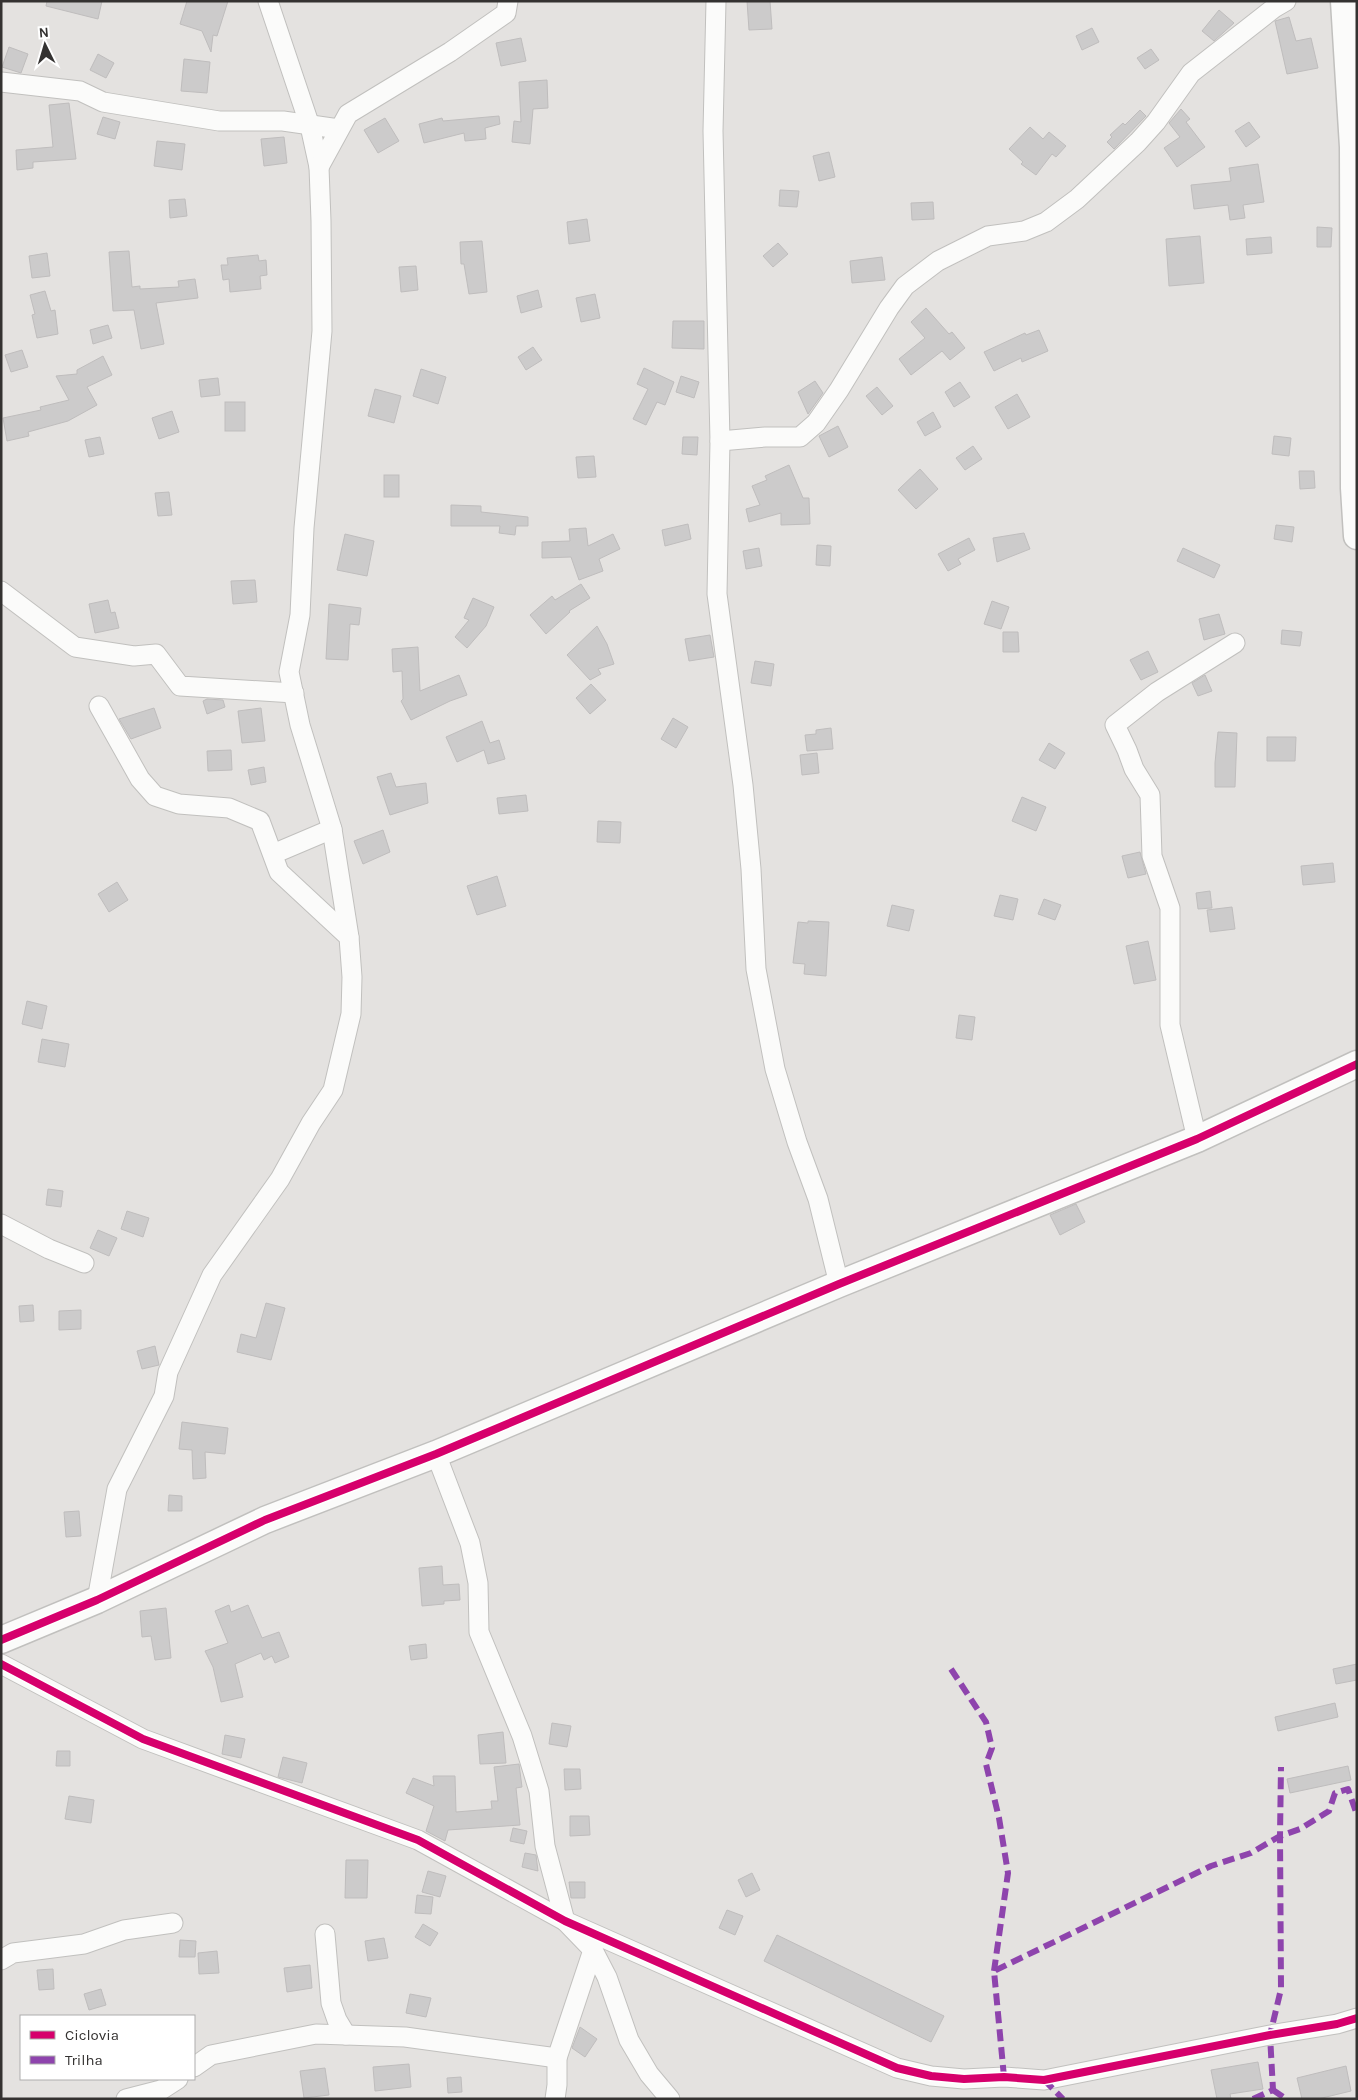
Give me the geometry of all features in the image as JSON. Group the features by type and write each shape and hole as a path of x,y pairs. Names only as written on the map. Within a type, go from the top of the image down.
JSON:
{"street":[{"path":"97,1600 117,1489 164,1396 168,1372 212,1275 280,1179 311,1123 333,1090 351,1014 352,977 349,937 332,829 300,725 290,672 300,616 304,528 322,331 319,167 310,126 268,1"},
{"path":"319,167 348,114 450,52 506,13 508,1"},
{"path":"716,1 713,131 720,441 717,594 744,794 751,869 756,969 774,1069 797,1142 818,1199 839,1284"},
{"path":"720,441 765,437 800,437 821,416 905,286 938,261 988,236 1024,231 1046,222 1077,199 1138,142 1156,122 1191,73 1274,8 1286,1"},
{"path":"1344,1 1355,146 1357,536"},
{"path":"1,82 80,91 104,102 219,121 283,121 340,129"},
{"path":"1,591 75,647 134,656 156,654 180,686 294,693"},
{"path":"1197,1139 1170,1025 1170,908 1152,856 1150,795 1134,769 1115,725 1156,692 1235,643"},
{"path":"99,706 140,779 154,796 179,804 228,808 260,821 279,872 349,937"},
{"path":"273,854 332,829"},
{"path":"1,1640 97,1600 265,1520 436,1454 839,1284 1197,1139 1357,1064"},
{"path":"1,1224 49,1249 84,1263"},
{"path":"436,1454 470,1543 478,1583 479,1632 522,1736 539,1790 545,1846 565,1921 593,1950 607,1977 629,2040 649,2074 670,2099"},
{"path":"1,1664 143,1740 418,1840 565,1921 896,2068 931,2076 964,2079 1004,2077 1044,2080 1270,2034 1337,2024 1357,2018"},
{"path":"1,1960 13,1953 84,1944 124,1930 173,1923"},
{"path":"325,1934 330,2003 346,2035"},
{"path":"555,2099 558,2085 557,2058 593,1950"},
{"path":"195,2066 211,2055 316,2034 405,2037 557,2058"},
{"path":"126,2099 162,2090 177,2080"}],"building":[{"path":"47,1 102,1 98,19 46,6"},
{"path":"187,1 228,1 217,36 213,35 211,52 202,31 180,24"},
{"path":"747,1 770,1 772,29 749,30"},
{"path":"1219,10 1234,23 1214,41 1202,31"},
{"path":"1289,17 1296,41 1311,38 1318,68 1287,74 1275,21"},
{"path":"1092,28 1099,42 1082,50 1076,36"},
{"path":"521,38 526,61 501,66 496,43"},
{"path":"9,47 28,54 21,73 2,67"},
{"path":"1151,49 1159,60 1145,69 1137,58"},
{"path":"98,54 114,63 106,78 90,70"},
{"path":"184,59 210,62 207,93 181,91"},
{"path":"547,80 548,108 533,109 530,144 512,142 514,121 521,122 519,82"},
{"path":"69,103 76,159 33,162 33,168 17,170 16,150 53,147 49,105"},
{"path":"1181,109 1190,119 1186,122 1205,147 1177,167 1164,148 1180,137 1169,123"},
{"path":"1140,110 1146,116 1114,149 1107,142 1112,137 1110,135 1123,123 1125,125"},
{"path":"499,116 500,124 485,128 486,139 465,141 464,133 424,143 419,124 442,118 443,121"},
{"path":"103,117 120,122 115,139 97,134"},
{"path":"385,118 399,141 378,153 364,130"},
{"path":"1249,122 1260,137 1246,147 1235,131"},
{"path":"1030,127 1043,139 1049,132 1066,146 1056,157 1052,154 1036,175 1021,164 1023,162 1009,149"},
{"path":"284,137 287,163 264,166 261,139"},
{"path":"157,141 185,144 182,170 154,166"},
{"path":"829,152 835,177 819,181 813,156"},
{"path":"1258,164 1264,202 1243,205 1245,218 1230,220 1228,205 1194,209 1191,185 1231,181 1229,168"},
{"path":"780,190 799,191 797,207 779,206"},
{"path":"185,199 187,216 170,218 169,200"},
{"path":"933,202 934,219 912,220 911,203"},
{"path":"587,219 590,241 569,244 567,222"},
{"path":"1317,227 1332,228 1331,247 1317,247"},
{"path":"1200,236 1204,283 1169,286 1166,239"},
{"path":"1271,237 1272,253 1247,255 1246,239"},
{"path":"482,241 487,292 469,294 464,264 461,264 460,242"},
{"path":"778,243 788,254 773,267 763,256"},
{"path":"129,251 132,287 140,286 140,289 179,287 178,281 195,279 198,298 156,303 164,344 141,349 134,310 113,311 109,252"},
{"path":"47,253 50,276 32,278 29,256"},
{"path":"258,255 259,261 266,260 267,275 260,276 261,289 230,292 229,279 223,280 221,265 228,265 227,258"},
{"path":"882,257 885,280 852,283 850,261"},
{"path":"416,266 418,290 401,292 399,267"},
{"path":"538,290 542,307 521,313 517,296"},
{"path":"45,291 51,311 55,310 58,334 37,338 32,315 35,314 30,295"},
{"path":"595,294 600,318 581,322 576,298"},
{"path":"926,308 949,334 952,332 965,348 950,360 942,351 911,375 899,359 925,338 911,322"},
{"path":"673,321 704,321 704,349 672,348"},
{"path":"108,325 112,338 93,344 90,330"},
{"path":"1039,330 1048,351 1022,362 1021,358 994,371 984,352 1025,333 1026,335"},
{"path":"533,347 542,360 526,370 518,357"},
{"path":"22,350 28,367 11,372 5,355"},
{"path":"103,356 112,375 87,387 97,405 68,421 28,432 29,436 7,441 3,418 41,410 40,407 69,400 56,376 77,374 77,370"},
{"path":"644,368 674,382 665,405 657,402 646,425 633,419 648,389 637,384"},
{"path":"421,369 446,377 438,404 413,396"},
{"path":"681,376 699,382 694,398 676,392"},
{"path":"218,378 220,395 201,397 199,380"},
{"path":"815,381 823,393 808,414 798,392"},
{"path":"960,382 970,397 954,407 945,392"},
{"path":"877,387 893,406 882,415 866,396"},
{"path":"375,389 401,396 394,423 368,416"},
{"path":"1017,394 1030,417 1008,429 995,407"},
{"path":"225,402 245,402 245,431 225,431"},
{"path":"172,411 179,432 159,439 152,418"},
{"path":"933,412 941,427 925,436 917,422"},
{"path":"838,426 848,447 829,457 819,436"},
{"path":"1274,436 1291,438 1289,456 1272,454"},
{"path":"100,437 104,454 89,457 85,440"},
{"path":"683,437 698,437 697,455 682,454"},
{"path":"973,446 982,459 965,470 956,458"},
{"path":"594,456 596,477 578,478 576,457"},
{"path":"789,465 803,498 809,498 810,524 781,525 781,513 749,522 746,509 760,505 752,486 767,480 765,476"},
{"path":"920,469 938,489 916,509 898,490"},
{"path":"1299,471 1314,471 1315,488 1300,489"},
{"path":"384,475 399,475 399,497 384,497"},
{"path":"169,492 172,515 158,516 155,493"},
{"path":"451,505 481,506 481,512 528,517 528,526 516,526 515,535 499,533 500,526 451,526"},
{"path":"688,524 691,539 665,546 662,530"},
{"path":"1276,525 1294,527 1292,542 1274,539"},
{"path":"586,528 588,546 613,534 620,549 599,559 603,571 579,580 571,557 542,558 542,542 570,541 569,529"},
{"path":"1024,533 1030,549 997,562 993,538"},
{"path":"345,534 374,541 367,576 337,570"},
{"path":"969,538 975,550 958,559 961,564 948,571 938,554"},
{"path":"817,545 831,546 830,566 816,565"},
{"path":"759,548 762,566 746,569 743,551"},
{"path":"1183,548 1220,565 1214,578 1177,561"},
{"path":"255,580 257,602 233,604 231,581"},
{"path":"581,584 590,598 569,611 546,634 530,615 552,596 555,600"},
{"path":"473,598 494,607 486,626 467,648 455,637 469,620 464,618"},
{"path":"108,600 111,613 115,612 119,628 95,633 89,604"},
{"path":"992,601 1009,607 1001,629 984,624"},
{"path":"329,604 361,608 359,625 350,624 348,660 326,659"},
{"path":"1219,614 1225,634 1204,640 1199,619"},
{"path":"597,626 607,644 614,664 598,669 601,674 590,680 567,655"},
{"path":"1282,630 1302,632 1300,646 1281,644"},
{"path":"1003,632 1018,632 1019,652 1003,652"},
{"path":"710,635 714,657 689,661 685,639"},
{"path":"418,647 420,691 459,675 467,695 411,720 401,701 403,699 402,671 393,672 392,649"},
{"path":"1148,651 1158,672 1141,680 1130,660"},
{"path":"755,661 774,664 771,686 751,683"},
{"path":"1205,675 1212,691 1198,696 1192,683"},
{"path":"591,684 606,700 590,714 576,698"},
{"path":"207,699 223,700 225,707 207,714 203,701"},
{"path":"154,708 161,728 131,739 119,719"},
{"path":"261,708 265,741 242,743 238,711"},
{"path":"673,718 688,727 676,748 661,739"},
{"path":"482,721 490,743 499,740 505,759 488,764 484,750 457,762 446,737"},
{"path":"831,728 833,749 807,751 805,735 816,734 816,730"},
{"path":"1218,732 1237,733 1235,787 1215,787"},
{"path":"1267,737 1296,737 1295,761 1267,761"},
{"path":"1049,743 1065,753 1055,769 1039,760"},
{"path":"231,750 232,770 208,771 207,751"},
{"path":"817,753 819,773 802,775 800,755"},
{"path":"264,767 266,782 251,785 248,770"},
{"path":"391,773 396,787 426,783 428,803 390,815 377,777"},
{"path":"526,795 528,811 499,814 497,798"},
{"path":"1022,797 1046,807 1036,831 1012,821"},
{"path":"598,821 621,822 620,843 597,842"},
{"path":"383,830 390,852 363,864 354,841"},
{"path":"1140,852 1146,874 1128,878 1122,856"},
{"path":"1333,863 1335,882 1303,885 1301,866"},
{"path":"497,876 506,906 477,915 467,886"},
{"path":"117,882 128,900 109,912 98,894"},
{"path":"1210,891 1212,908 1198,909 1196,893"},
{"path":"1000,895 1018,899 1013,920 994,916"},
{"path":"1044,899 1061,905 1055,920 1038,914"},
{"path":"892,905 914,910 909,931 887,926"},
{"path":"1232,907 1235,929 1210,932 1207,910"},
{"path":"808,921 829,922 826,976 804,974 805,964 793,963 798,922 808,923"},
{"path":"1148,941 1156,980 1134,984 1126,946"},
{"path":"27,1001 47,1006 42,1029 22,1024"},
{"path":"959,1015 975,1017 972,1040 956,1038"},
{"path":"42,1039 69,1044 65,1067 38,1062"},
{"path":"48,1189 63,1191 61,1207 46,1205"},
{"path":"1076,1204 1085,1222 1060,1235 1050,1215"},
{"path":"127,1211 149,1218 143,1237 121,1229"},
{"path":"98,1230 117,1238 109,1256 90,1248"},
{"path":"266,1303 285,1308 271,1360 237,1352 241,1334 256,1338"},
{"path":"33,1305 34,1321 20,1322 19,1306"},
{"path":"81,1310 81,1329 59,1330 59,1311"},
{"path":"155,1346 159,1365 142,1369 137,1351"},
{"path":"182,1422 228,1428 225,1454 205,1452 206,1478 193,1479 192,1450 179,1449"},
{"path":"169,1495 182,1496 182,1511 168,1511"},
{"path":"79,1511 81,1536 66,1537 64,1512"},
{"path":"442,1566 443,1585 459,1584 460,1600 444,1601 444,1604 422,1606 419,1568"},
{"path":"229,1605 231,1612 248,1605 262,1638 279,1632 289,1657 275,1663 272,1656 264,1660 261,1653 235,1664 243,1697 221,1702 213,1667 205,1651 228,1643 215,1611"},
{"path":"166,1608 171,1658 155,1660 151,1636 142,1637 140,1611"},
{"path":"426,1644 427,1658 411,1660 409,1646"},
{"path":"1357,1664 1357,1680 1336,1684 1333,1669"},
{"path":"1335,1703 1338,1717 1278,1731 1275,1717"},
{"path":"552,1723 571,1726 567,1747 549,1744"},
{"path":"503,1732 506,1763 480,1764 478,1735"},
{"path":"225,1735 245,1739 241,1758 222,1754"},
{"path":"57,1751 70,1751 70,1766 56,1766"},
{"path":"283,1757 307,1763 302,1783 278,1777"},
{"path":"519,1764 522,1787 516,1788 520,1825 448,1830 445,1841 426,1831 434,1806 406,1793 413,1778 434,1786 433,1776 455,1776 456,1812 492,1809 491,1801 498,1801 494,1767"},
{"path":"1348,1766 1351,1780 1290,1793 1287,1779"},
{"path":"564,1769 580,1769 581,1789 565,1790"},
{"path":"69,1796 94,1800 91,1823 65,1819"},
{"path":"570,1816 589,1816 590,1835 570,1836"},
{"path":"513,1828 527,1831 524,1844 510,1841"},
{"path":"525,1853 536,1855 538,1871 522,1867"},
{"path":"346,1860 368,1860 367,1898 345,1898"},
{"path":"428,1871 446,1876 440,1897 422,1892"},
{"path":"752,1873 760,1890 746,1897 738,1880"},
{"path":"569,1882 585,1882 585,1898 571,1898"},
{"path":"417,1895 433,1897 431,1914 415,1913"},
{"path":"727,1910 743,1916 735,1935 719,1928"},
{"path":"423,1924 438,1933 430,1946 415,1937"},
{"path":"777,1935 944,2016 931,2042 764,1961"},
{"path":"384,1938 388,1958 368,1961 365,1941"},
{"path":"180,1940 196,1941 195,1957 179,1957"},
{"path":"217,1951 219,1973 199,1974 198,1953"},
{"path":"310,1965 312,1988 287,1992 284,1968"},
{"path":"53,1969 54,1989 39,1990 37,1970"},
{"path":"101,1989 106,2005 89,2010 84,1994"},
{"path":"410,1994 431,1998 426,2017 406,2013"},
{"path":"580,2027 597,2039 585,2057 572,2048"},
{"path":"1258,2062 1263,2089 1230,2094 1231,2099 1217,2099 1211,2070"},
{"path":"409,2064 411,2087 375,2091 373,2067"},
{"path":"1346,2066 1351,2091 1318,2099 1302,2099 1297,2078"},
{"path":"325,2068 329,2095 304,2098 300,2071"},
{"path":"461,2077 462,2092 448,2093 447,2078"}],"marked path":[{"path":"951,1669 986,1722 992,1748 986,1764 999,1818 1008,1873 994,1971"},
{"path":"1253,2099 1273,2090 1270,2035 1281,1989 1281,1767"},
{"path":"1004,2077 994,1971 1211,1866 1251,1853 1280,1836 1300,1829 1329,1811 1335,1793 1348,1789 1357,1815"},
{"path":"1044,2080 1063,2099"},
{"path":"1273,2090 1286,2099"}],"cycle path":[{"path":"1,1640 97,1600 265,1520 436,1454 839,1284 1197,1139 1357,1064"},
{"path":"1,1664 143,1739 418,1840 565,1921 897,2068 931,2076 964,2079 1004,2077 1044,2080 1270,2035 1337,2024 1357,2018"}]}
